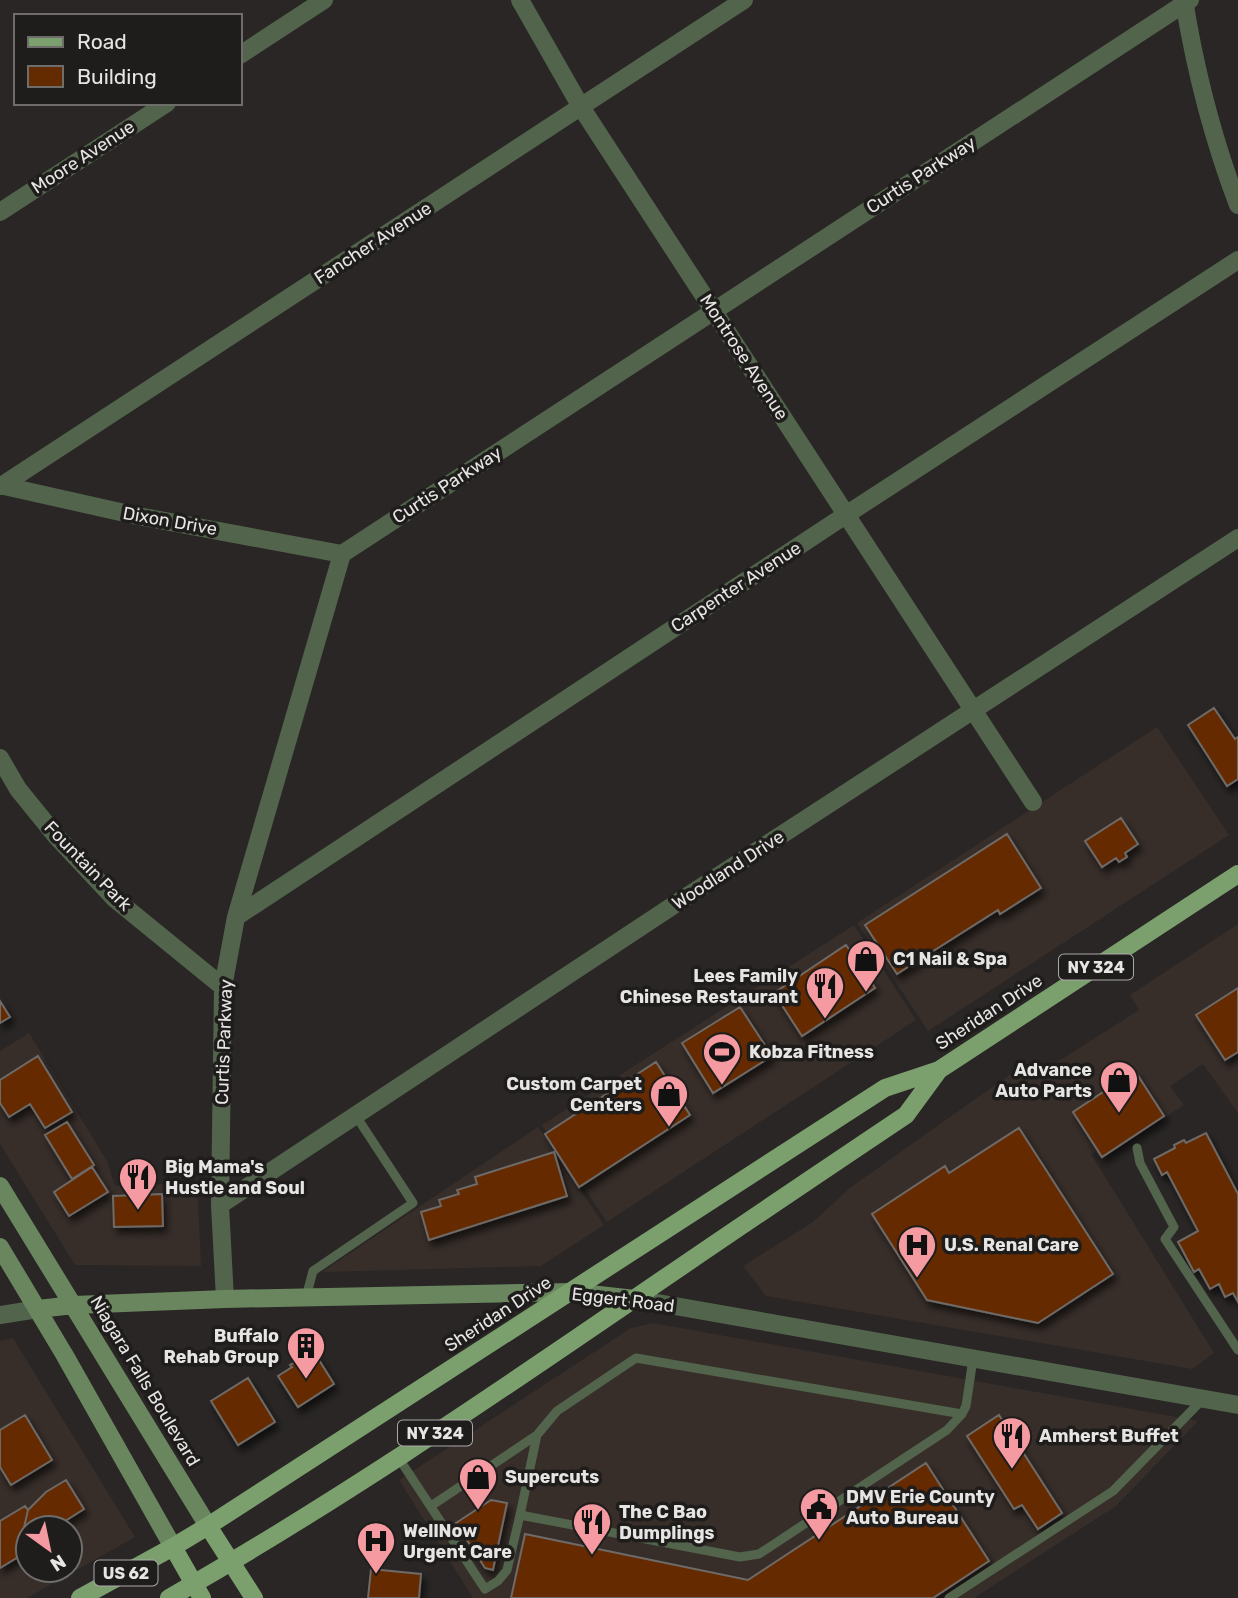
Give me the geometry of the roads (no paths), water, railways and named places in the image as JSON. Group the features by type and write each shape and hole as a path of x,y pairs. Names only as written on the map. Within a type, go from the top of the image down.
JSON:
{"main road":[{"name":"Sheridan Drive","path":"80,1598 208,1525 885,1088 939,1070 1238,874"},
{"name":"Sheridan Drive","path":"169,1598 198,1591 232,1562 531,1370 906,1115 939,1070"},
{"name":"Niagara Falls Boulevard","path":"0,1186 254,1598"},
{"path":"0,1247 198,1591"},
{"name":"Eggert Road","path":"38,1309 225,1299 572,1292 635,1299"}],"street":[{"path":"242,54 324,0"},
{"name":"Montrose Avenue","path":"520,0 581,107 1033,802"},
{"name":"Fancher Avenue","path":"1,485 744,0"},
{"path":"1186,1 1210,118 1238,205"},
{"name":"Curtis Parkway","path":"225,1299 220,1205 223,987 236,917 342,554 1186,1"},
{"name":"Moore Avenue","path":"0,212 164,105"},
{"name":"Carpenter Avenue","path":"236,917 1238,260"},
{"name":"Dixon Drive","path":"1,485 125,513 342,554"},
{"name":"Woodland Drive","path":"220,1205 686,897 1238,538"},
{"name":"Fountain Park","path":"0,758 18,789 56,836 115,899 223,987"},
{"name":"Eggert Road","path":"635,1299 1238,1405"},
{"name":"Eggert Road","path":"0,1315 38,1309"}],"lane":[{"path":"306,1297 313,1271 413,1203 356,1116"},
{"path":"1137,1148 1140,1163 1174,1227 1165,1239 1238,1350"},
{"path":"431,1506 537,1435 557,1411 636,1359 962,1414"},
{"path":"520,1515 740,1557 759,1554 947,1430 966,1406 973,1359"},
{"path":"949,1598 1113,1491 1203,1399"},
{"path":"485,1589 498,1581 507,1570 537,1435"},
{"path":"398,1457 491,1598"}],"place":[{"name":"C1 Nail & Spa","path":"866,993"},
{"name":"Lees Family Chinese Restaurant","path":"825,1020"},
{"name":"Kobza Fitness","path":"722,1086"},
{"name":"Advance Auto Parts","path":"1119,1114"},
{"name":"Custom Carpet Centers","path":"669,1128"},
{"name":"Big Mama's Hustle and Soul","path":"138,1211"},
{"name":"U.S. Renal Care","path":"917,1279"},
{"name":"Buffalo Rehab Group","path":"306,1380"},
{"name":"Amherst Buffet","path":"1012,1470"},
{"name":"Supercuts","path":"478,1511"},
{"name":"DMV Erie County Auto Bureau","path":"819,1541"},
{"name":"The C Bao Dumplings","path":"592,1556"},
{"name":"WellNow Urgent Care","path":"376,1575"}]}
